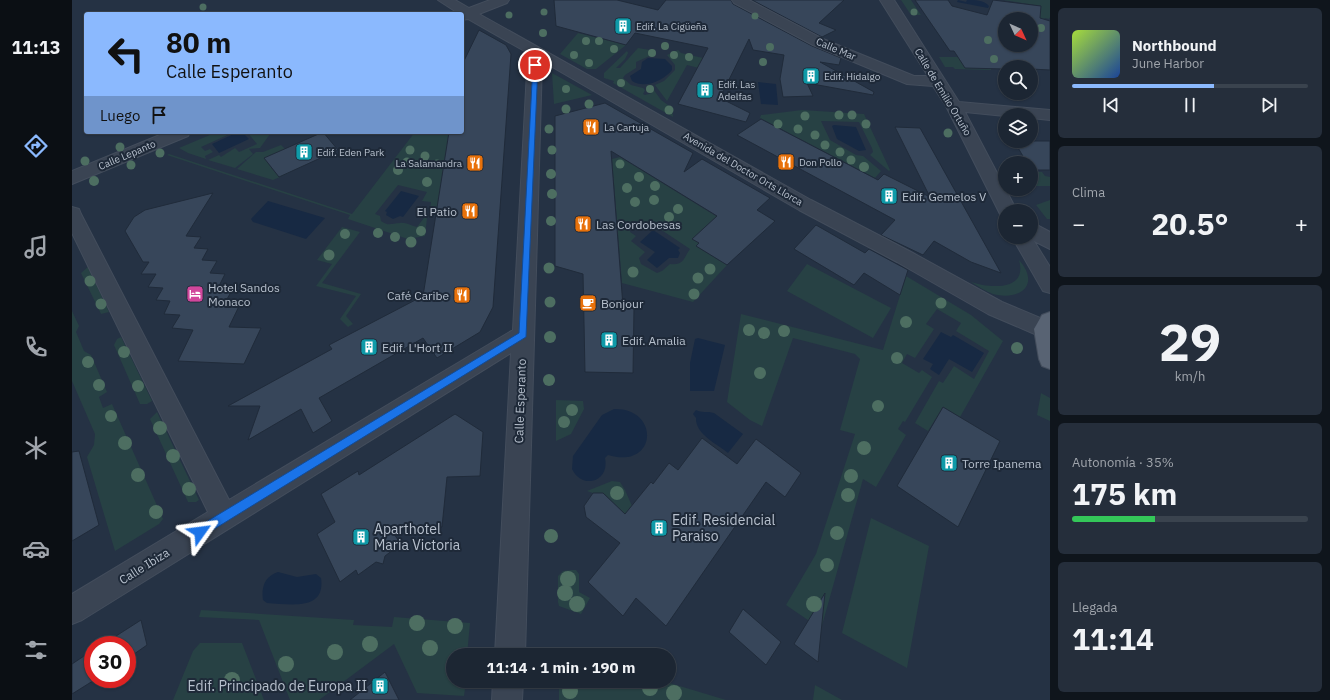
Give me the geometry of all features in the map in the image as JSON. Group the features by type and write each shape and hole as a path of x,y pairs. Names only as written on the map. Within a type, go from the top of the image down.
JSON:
{"main road":[{"path":"1047,325 1050,359"}],"street":[{"name":"Avenida del Doctor Orts Llorca","path":"445,0 461,12"},
{"path":"465,15 502,0"},
{"name":"Calle Mar","path":"739,0 818,42 912,81 938,81"},
{"name":"Calle de Emilio Ortuño","path":"887,0 954,106 1005,204"},
{"name":"Avenida del Doctor Orts Llorca","path":"465,15 535,51 805,205 904,257 995,308 1047,325"},
{"name":"Calle Esperanto","path":"510,648 535,51"},
{"path":"954,106 1050,114"},
{"name":"Calle Lepanto","path":"72,178 177,134"},
{"path":"72,214 224,517"},
{"path":"1038,234 1050,242"},
{"path":"1026,244 1050,285"},
{"name":"Calle Ibiza","path":"72,610 523,335"},
{"path":"508,688 508,700"}],"green space":[{"path":"901,0 911,0 921,15 911,15"},
{"path":"1003,0 1050,0 1050,17 1049,19 1045,18 1041,24 1050,33 1038,42 1038,18 1041,6"},
{"path":"578,33 626,45 596,69 587,69 560,54"},
{"path":"638,48 656,51 654,54 636,62 636,68 623,78 631,85 643,88 645,90 643,94 645,95 652,93 646,87 651,86 661,100 672,108 673,117 613,83 614,81 604,78 604,73 627,51 628,53 625,59 616,68 620,68"},
{"path":"998,49 998,52 1025,52 1014,60 998,60 998,68 991,68 991,70 955,69 953,67 945,67 939,57 985,57"},
{"path":"678,50 681,53 703,58 699,68 687,65 667,101 655,85 664,81 675,70 675,65 667,55"},
{"path":"552,73 592,95 554,104"},
{"path":"802,110 864,114 890,170 889,171 870,155 873,152 872,148 859,122 821,121 830,140 856,155 863,156 881,171 875,178 760,118 761,115"},
{"path":"212,134 230,134 201,147 205,151 210,149 213,152 205,156 206,159 188,153 179,148"},
{"path":"249,134 270,134 260,148 249,149 253,154 235,168 208,160 219,155 221,157 235,148 239,152 257,144"},
{"path":"413,134 449,134 437,210 430,210 431,202 422,201 427,192 398,185 375,214 380,216 381,221 386,224 402,223 417,227 424,218 427,218 425,236 408,239 348,219 350,215 167,155 169,154 352,214"},
{"path":"281,145 285,149 265,159 274,171 285,167 289,173 273,180 237,169 256,152 263,152"},
{"path":"620,157 719,218 693,239 699,243 696,246 727,265 693,302 622,283 612,159","holes":["635,225 644,229 654,225 690,249 685,258 678,264 670,264 662,271 657,273 641,264 639,258 645,252 631,241 636,236 630,232 630,230"]},
{"path":"1038,172 1042,172 1045,176 1050,177 1050,186 1038,186"},
{"path":"1050,200 1050,219 1047,219 1038,208 1038,204"},
{"path":"342,227 360,232 322,283 361,294 346,316 353,324 348,327 340,319 356,296 316,286 332,264 317,260"},
{"path":"1019,260 1028,277 1028,284 1019,293 1003,296 993,294 971,282 987,286 1013,283 1018,278 1020,270"},
{"path":"807,264 891,308 873,338 787,291"},
{"path":"88,267 109,312 101,314 81,273"},
{"path":"906,276 971,315 1003,341 960,417 943,407 928,431 915,423 939,381 943,383 954,366 974,379 989,351 956,331 961,323 937,309 926,324 934,329 915,358 907,354 902,363 919,373 922,370 932,377 905,422 903,421 898,429 906,435 876,487 863,479 821,629 786,605 816,554 855,434 840,430 860,359 855,354 793,338 762,426 750,420 727,402 741,314 883,350"},
{"path":"72,311 79,326 76,332 84,351 91,355 107,392 99,397 103,408 112,404 163,519 159,524 115,551 87,457 94,445 95,434 72,381"},
{"path":"121,337 152,401 147,404 140,404 114,345 117,339"},
{"path":"1041,393 1050,398 1050,421 1037,415"},
{"path":"556,400 583,401 584,409 571,434 556,441"},
{"path":"157,412 199,500 196,502 188,502 150,419"},
{"path":"612,481 620,482 632,506 625,514 603,493 593,493 587,491"},
{"path":"871,518 929,546 907,668 842,633"},
{"path":"576,570 579,574 579,592 590,598 581,614 559,606 558,602 558,576 563,571"},
{"path":"201,610 354,620 353,625 392,627 394,617 470,623 468,648 446,648 446,688 465,688 464,696 417,693 394,644 319,700 290,700 259,620 199,617"},
{"path":"200,643 242,643 264,700 173,700 193,651"},
{"path":"676,685 726,700 559,700 559,688 676,688"},
{"path":"815,685 842,700 813,700"}],"water":[{"path":"958,0 966,2 967,0 979,1 989,6 988,8 957,2"},
{"path":"648,58 665,59 672,66 672,70 654,83 642,84 632,81 630,76 641,69 642,62"},
{"path":"758,82 776,84 778,105 761,104"},
{"path":"832,126 856,127 866,150 859,151 837,139"},
{"path":"234,134 244,134 249,139 219,153 212,144"},
{"path":"401,191 419,196 403,217 400,216 393,219 386,215 387,212 385,211"},
{"path":"268,201 325,218 306,239 253,222 251,219"},
{"path":"653,230 680,248 678,250 680,253 678,258 669,258 657,268 647,260 655,252 640,242"},
{"path":"941,332 951,337 953,335 984,353 972,372 949,359 939,375 930,369 933,364 923,359"},
{"path":"698,338 725,345 714,391 690,391 690,363 695,339"},
{"path":"614,409 629,411 640,418 646,427 647,437 644,447 636,454 624,457 608,455 605,458 603,473 599,478 588,481 582,480 576,476 572,469 573,456 602,415"},
{"path":"696,410 714,413 743,434 728,453 703,434 699,429 696,418 693,414"},
{"path":"278,572 297,577 316,574 321,578 321,589 318,596 312,601 304,604 267,603 263,600 263,586 270,576"}],"building":[{"path":"554,0 617,0 658,10 666,0 731,0 733,4 812,46 841,58 839,65 820,62 874,92 873,95 807,83 813,96 783,97 780,79 784,55 753,50 749,39 720,98 750,113 746,122 678,104 708,48 635,33 626,45 556,26"},
{"path":"752,0 844,0 819,23 836,30 822,37"},
{"path":"915,0 948,0 952,6 987,15 993,0 1041,6 1040,18 1050,21 1050,70 1038,69 1038,60 998,60 998,69 965,68 954,51 950,51"},
{"path":"479,30 506,45 511,54 493,307 480,332 437,358 423,338 319,398 332,421 313,433 301,409 248,440 260,406 228,406 332,349 329,345 423,296 449,134 464,134 464,61"},
{"path":"605,103 693,153 684,172 702,159 770,198 757,210 775,221 727,265 696,246 699,243 692,239 717,216 611,151 623,306 634,309 633,373 585,372 583,274 555,266 555,116"},
{"path":"761,119 878,180 884,174 930,197 895,127 920,128 1001,273 971,262 934,241 923,255 881,235 895,220 737,135"},
{"name":"Edif. Eden Park","path":"318,134 325,134 338,150 279,177 264,158"},
{"path":"1038,141 1050,141 1050,170 1038,170 1038,156 1023,156 1018,148 1038,148"},
{"name":"Hotel Sandos Monaco","path":"213,193 186,236 201,237 194,248 208,249 202,260 217,261 210,273 225,274 219,286 234,287 227,299 242,300 229,327 261,328 244,364 178,361 193,330 172,328 180,315 164,314 170,301 156,300 163,288 148,287 156,274 141,274 149,262 143,262 125,231 134,217 145,210"},
{"path":"816,225 865,253 869,249 908,270 900,295 864,273 854,285 794,249"},
{"name":"Torre Ipanema","path":"943,407 1000,441 958,527 897,486"},
{"path":"455,414 483,432 480,476 447,477 442,527 389,527 401,544 385,556 383,564 376,562 358,575 356,570 340,582 317,534 335,522 321,494 358,471 359,475"},
{"path":"702,438 737,464 756,439 801,473 785,497 766,482 666,626 636,598 623,616 588,582 620,543 586,517 584,506 593,493 603,493 625,514 651,482 653,484 669,463 678,470"},
{"path":"79,451 99,525 72,541 72,452"},
{"path":"825,593 818,662 794,644"},
{"path":"743,609 781,642 766,665 729,632"},
{"path":"141,620 147,645 136,653 136,636 116,636"},
{"path":"84,656 84,686 72,694 72,664"},
{"name":"Edif. Principado de Europa II","path":"385,672 399,700 350,700"}],"place":[{"name":"Edif. La Cigüeña","path":"623,26"},
{"name":"Edif. Hidalgo","path":"811,76"},
{"name":"Edif. Las Adelfas","path":"705,90"},
{"name":"La Cartuja","path":"591,127"},
{"name":"Edif. Eden Park","path":"304,152"},
{"name":"Don Pollo","path":"786,162"},
{"name":"La Salamandra","path":"475,163"},
{"name":"Edif. Gemelos V","path":"889,196"},
{"name":"El Patio","path":"470,211"},
{"name":"Las Cordobesas","path":"583,224"},
{"name":"Hotel Sandos Monaco","path":"195,294"},
{"name":"Café Caribe","path":"462,295"},
{"name":"Bonjour","path":"588,303"},
{"name":"Edif. Amalia","path":"609,340"},
{"name":"Edif. L'Hort II","path":"369,347"},
{"name":"Torre Ipanema","path":"949,463"},
{"name":"Edif. Residencial Paraiso","path":"659,528"},
{"name":"Aparthotel Maria Victoria","path":"361,537"},
{"name":"Edif. Principado de Europa II","path":"380,686"}],"route":[{"path":"200,532 523,335 535,65"}]}
